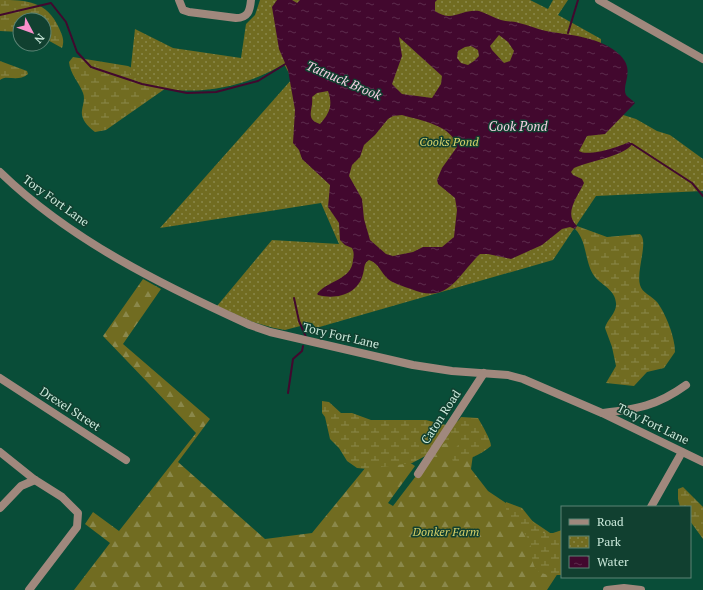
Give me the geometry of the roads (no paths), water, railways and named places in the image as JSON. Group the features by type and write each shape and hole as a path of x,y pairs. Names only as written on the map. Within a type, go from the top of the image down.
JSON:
{"street":[{"path":"179,0 183,10 189,12 236,18 242,18 248,14 251,0"},
{"path":"599,0 703,59"},
{"name":"Tory Fort Lane","path":"0,172 40,208 124,262 250,325 270,332 412,365 508,375 523,379 602,413 703,462"},
{"name":"Caton Road","path":"418,474 484,373"},
{"name":"Drexel Street","path":"0,378 126,460"},
{"path":"602,413 649,406 666,398 686,385"},
{"path":"0,452 35,480 73,506 78,513 77,527 29,590"},
{"path":"652,506 682,452"},
{"path":"0,508 21,486 35,480"},
{"path":"607,590 624,588 641,590"}],"water":[{"name":"Cook Pond","path":"277,0 292,0 297,3 300,0 437,0 435,2 435,11 447,16 479,11 503,21 517,22 546,31 585,38 604,44 613,49 625,61 628,72 625,91 626,95 635,103 605,134 587,136 579,151 589,153 611,149 629,142 632,144 622,152 615,155 574,168 571,172 573,175 582,179 584,183 575,199 571,211 573,221 577,226 575,229 570,227 562,229 542,245 511,259 488,254 480,254 451,286 443,291 424,293 402,286 388,279 375,263 369,260 365,265 360,281 352,291 332,297 318,295 317,294 326,286 344,276 348,272 352,267 354,257 352,248 345,245 340,240 339,223 328,207 330,185 302,159 299,150 293,143 295,110 288,70 279,49 272,7","holes":["499,35 508,42 514,51 510,61 504,63 490,46","399,37 442,76 441,84 432,98 402,94 392,84 402,56","471,46 478,50 479,56 468,65 461,63 457,58 458,51 465,47","328,91 330,96 330,109 320,124 315,122 311,116 312,97 317,93","402,115 434,125 449,133 457,147 442,168 437,180 438,184 455,198 457,210 454,237 442,247 423,247 413,252 393,256 386,254 370,240 364,219 362,199 349,176 352,165 360,157 364,145 375,135 388,119 393,116"]}],"waterway":[{"path":"568,33 578,0"},
{"name":"Tatnuck Brook","path":"0,15 51,3 66,22 77,52 91,67 142,84 187,93 216,92 258,81 287,63"},
{"name":"Tatnuck Brook","path":"630,144 692,183 703,196"},
{"path":"294,298 299,321 306,337"},
{"path":"288,393 293,359 302,351 303,346"}],"park label":[{"name":"Cooks Pond","path":"449,142"},
{"name":"Donker Farm","path":"446,532"}]}
